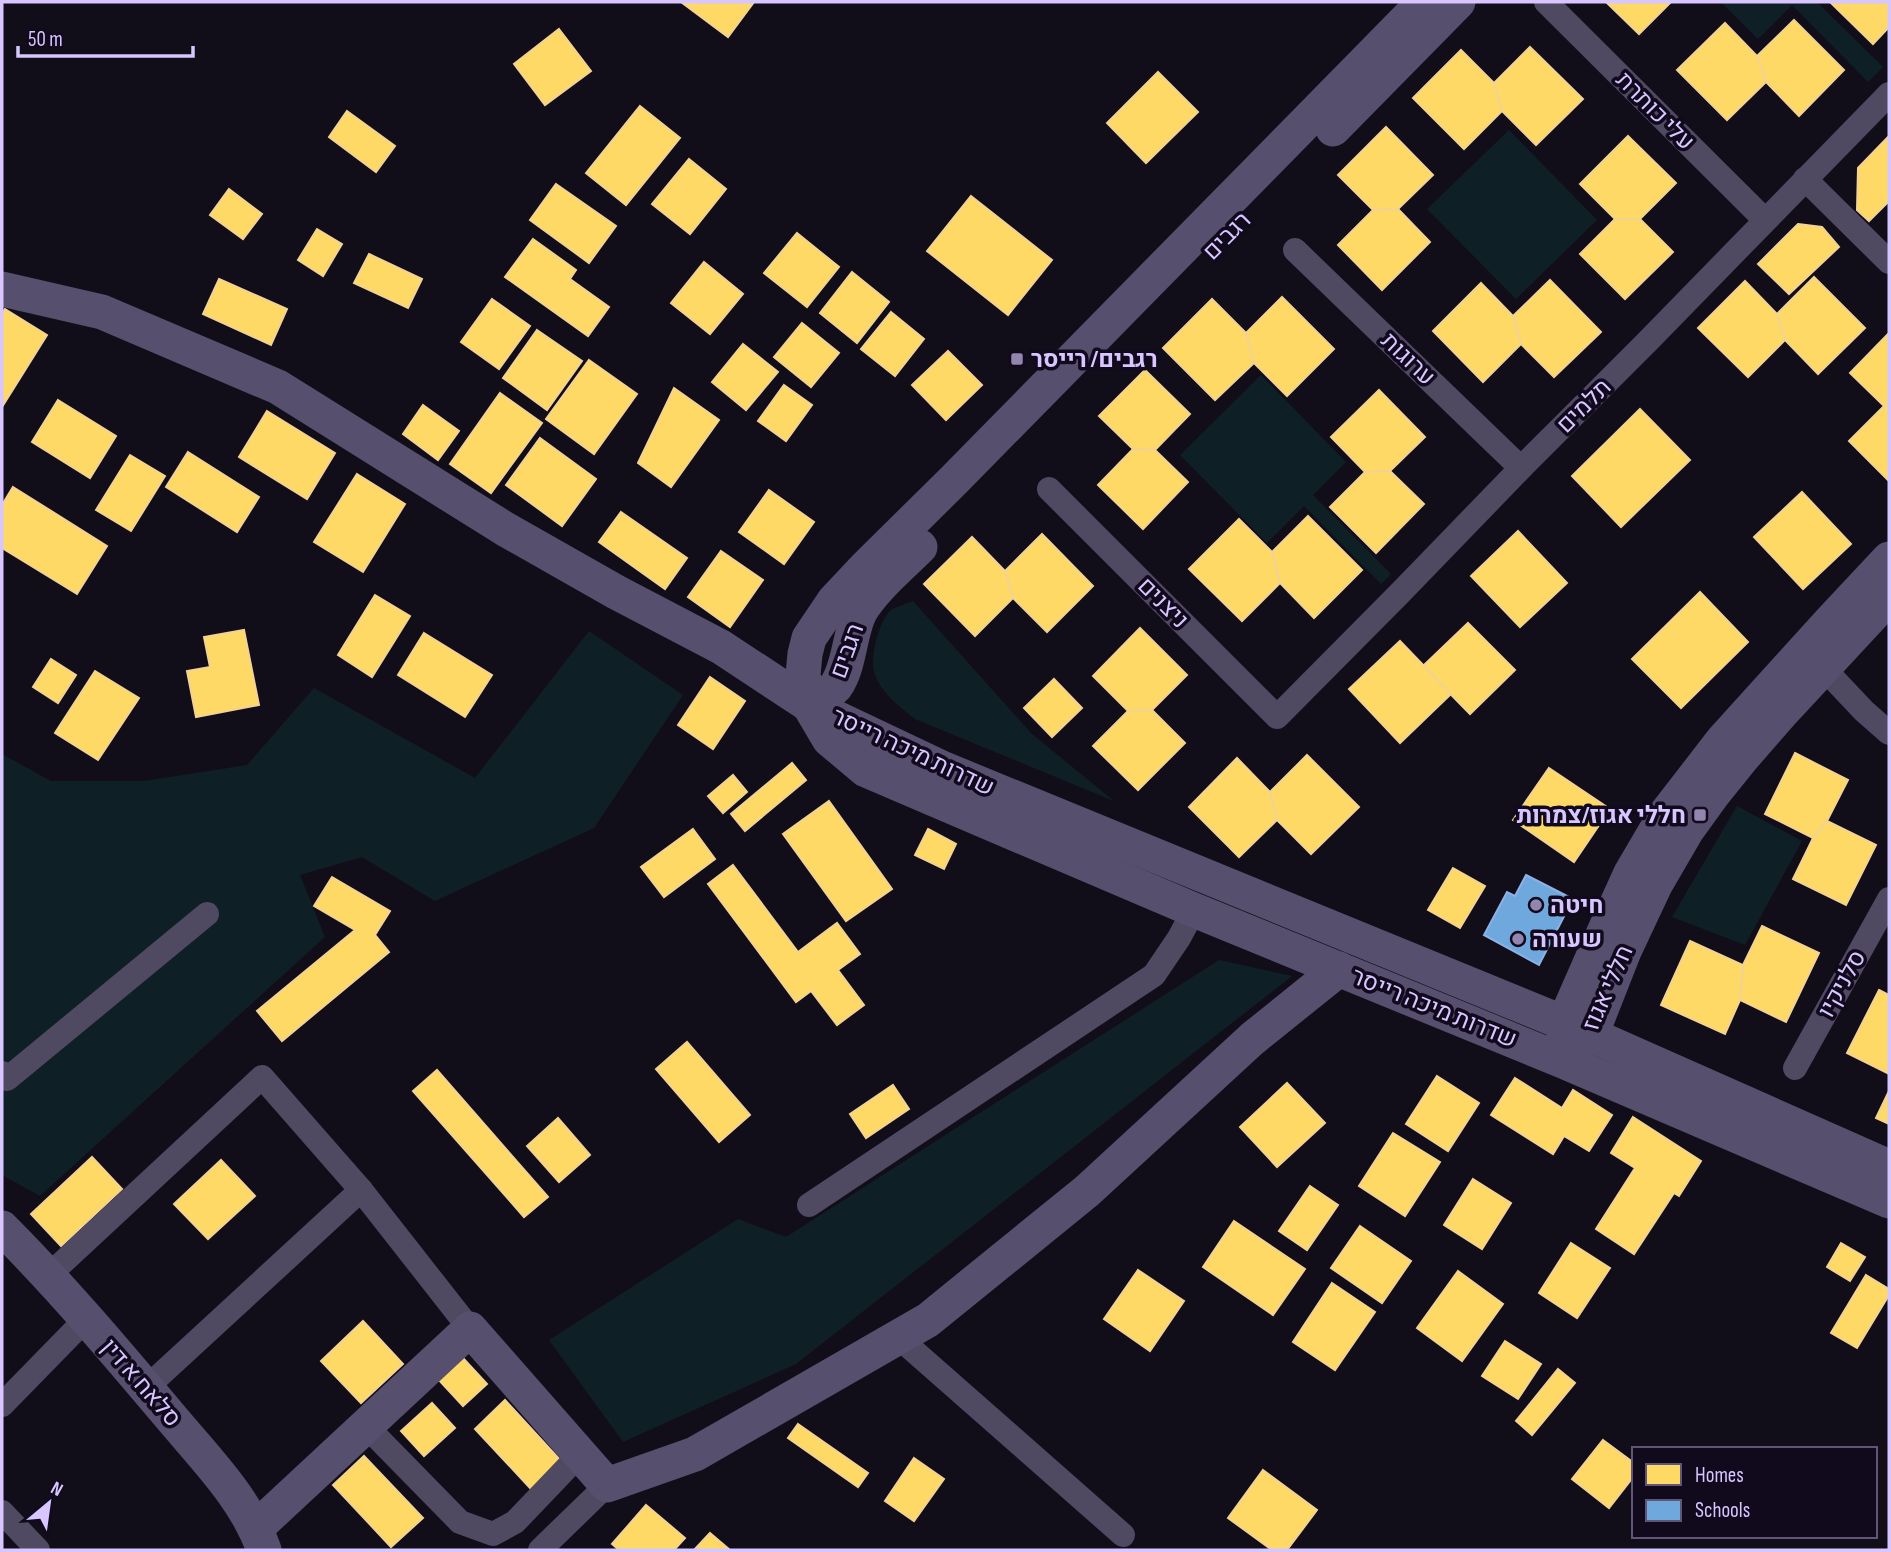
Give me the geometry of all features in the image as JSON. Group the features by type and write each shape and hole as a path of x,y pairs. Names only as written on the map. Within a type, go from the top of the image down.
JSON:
{"street":[{"name":"רגבים","path":"1423,2 834,601 809,638 805,654 803,675 809,705 835,687 861,612 871,597 1458,2"},
{"name":"עלי כותרת","path":"1546,2 1765,220"},
{"name":"תלמים","path":"1277,717 1889,94"},
{"path":"1805,180 1889,262"},
{"name":"ערוגות","path":"1295,250 1521,468"},
{"path":"2,289 102,312 278,387 505,529 721,647 809,705"},
{"name":"ניצנים","path":"1049,489 1277,717"},
{"name":"חללי אגוז","path":"1563,1061 1578,1029 1624,951 1673,852 1713,794 1889,559"},
{"name":"חללי אגוז","path":"1814,658 1889,597"},
{"path":"1814,658 1864,711 1889,733"},
{"path":"844,667 855,698 868,719 889,743"},
{"name":"שדרות מיכה רייסר","path":"809,705 957,774 1578,1029 1889,1167"},
{"name":"שדרות מיכה רייסר","path":"809,705 829,739 866,770 1889,1200"},
{"name":"סלניקיו","path":"1795,1068 1889,899"},
{"path":"809,1205 1154,975 1194,910"},
{"path":"2,1073 7,1079 207,914"},
{"path":"540,1550 607,1486 695,1454 928,1320 1087,1191 1252,1039 1339,969"},
{"path":"49,1275 262,1077 361,1190 471,1329 607,1486"},
{"path":"146,1388 361,1190"},
{"name":"סלאח א דין","path":"2,1228 49,1275 223,1480 250,1517 260,1540"},
{"path":"2,1405 86,1320"},
{"path":"260,1540 366,1426 471,1329"},
{"path":"898,1337 1123,1535"},
{"path":"366,1426 460,1522 493,1534 515,1522 580,1454"},
{"path":"2,1512 38,1550"}],"shaded area":[{"path":"1721,2 1817,2 1883,67 1868,82 1792,5 1758,39"},
{"path":"1509,130 1597,220 1516,299 1427,209"},
{"path":"1261,375 1346,462 1313,495 1391,574 1381,584 1304,506 1267,543 1180,455"},
{"path":"913,601 1031,733 1114,801 915,719 892,700 882,688 873,668 876,642 881,625 889,612"},
{"path":"589,631 683,695 594,828 435,901 362,857 300,875 325,937 40,1196 2,1175 2,754 51,781 144,781 247,765 314,688 475,778"},
{"path":"1737,806 1802,841 1745,945 1672,917"},
{"path":"1219,960 1292,976 796,1364 623,1442 549,1340 738,1219 786,1237"}],"building: Homes":[{"path":"681,2 754,2 728,37"},
{"path":"1606,2 1671,2 1639,34"},
{"path":"1830,2 1889,2 1889,27 1873,44"},
{"path":"1794,20 1844,70 1799,116 1766,82 1757,56"},
{"path":"1725,23 1757,56 1766,82 1727,120 1677,70"},
{"path":"559,29 591,71 545,105 514,64"},
{"path":"1530,47 1583,99 1536,145 1502,111 1494,83"},
{"path":"1461,50 1494,83 1502,111 1464,149 1413,98"},
{"path":"1158,72 1198,112 1146,163 1107,123"},
{"path":"640,106 680,138 626,205 586,173"},
{"path":"347,111 395,146 376,172 329,137"},
{"path":"1386,127 1433,175 1398,209 1373,210 1338,175"},
{"path":"1628,136 1676,183 1640,219 1615,219 1580,184"},
{"path":"1889,136 1889,201 1869,221 1857,210 1858,168"},
{"path":"689,159 726,189 690,234 652,204"},
{"path":"556,184 616,226 589,263 530,220"},
{"path":"229,189 262,214 243,239 210,215"},
{"path":"971,196 1052,260 1008,315 927,251"},
{"path":"1398,209 1430,242 1382,290 1338,245 1373,210"},
{"path":"1615,219 1640,219 1673,252 1625,299 1580,254"},
{"path":"1798,224 1822,227 1839,247 1789,294 1758,264"},
{"path":"317,229 342,244 323,276 298,260"},
{"path":"797,233 839,267 807,307 764,273"},
{"path":"533,239 576,270 570,279 609,307 588,336 505,277"},
{"path":"369,254 422,279 408,308 354,283"},
{"path":"704,262 743,294 710,334 671,303"},
{"path":"852,272 889,302 857,343 820,313"},
{"path":"1814,277 1865,328 1818,374 1785,340 1777,314"},
{"path":"219,279 287,309 271,345 203,314"},
{"path":"1550,280 1601,332 1554,377 1521,344 1513,316"},
{"path":"1745,281 1777,314 1785,340 1748,377 1698,328"},
{"path":"1481,283 1513,316 1521,344 1483,382 1433,331"},
{"path":"1282,297 1334,349 1287,396 1254,363 1246,333"},
{"path":"492,299 530,326 499,369 461,342"},
{"path":"1212,299 1246,333 1254,363 1215,400 1163,348"},
{"path":"5,309 47,335 2,407 2,314"},
{"path":"891,312 924,339 895,376 861,349"},
{"path":"802,323 839,353 811,387 774,357"},
{"path":"537,330 582,361 547,410 503,378"},
{"path":"1889,333 1889,406 1884,406 1850,373"},
{"path":"743,344 778,372 746,410 712,382"},
{"path":"948,351 982,385 946,420 912,385"},
{"path":"589,360 637,394 594,454 546,419"},
{"path":"1145,370 1190,414 1155,450 1133,449 1099,416"},
{"path":"784,385 812,405 786,441 758,421"},
{"path":"674,388 719,420 671,487 638,463"},
{"path":"1379,390 1425,437 1390,471 1365,472 1331,437"},
{"path":"500,393 542,423 491,493 450,464"},
{"path":"58,400 116,436 90,478 32,442"},
{"path":"423,405 459,431 438,460 403,434"},
{"path":"1884,406 1889,406 1889,481 1849,441"},
{"path":"1640,409 1690,460 1621,527 1572,476"},
{"path":"267,411 335,453 307,499 239,457"},
{"path":"540,438 596,479 562,526 506,485"},
{"path":"1133,449 1155,450 1188,482 1143,529 1098,485"},
{"path":"188,452 259,497 237,532 166,487"},
{"path":"130,455 165,476 131,531 96,510"},
{"path":"1390,471 1424,504 1376,553 1330,507 1365,472"},
{"path":"357,474 405,504 363,572 314,542"},
{"path":"13,487 107,546 77,594 2,548 2,505"},
{"path":"769,490 814,522 784,564 739,532"},
{"path":"1802,492 1851,544 1803,589 1754,537"},
{"path":"621,512 687,558 665,589 599,542"},
{"path":"1308,516 1362,570 1314,618 1280,583 1272,552"},
{"path":"1239,519 1272,552 1280,583 1242,621 1189,569"},
{"path":"1518,531 1567,583 1520,627 1471,576"},
{"path":"1042,534 1093,586 1047,632 1013,598 1005,571"},
{"path":"972,537 1005,571 1013,598 975,636 924,584"},
{"path":"721,551 763,580 730,627 688,597"},
{"path":"1700,592 1748,642 1681,708 1632,659"},
{"path":"375,595 410,616 372,677 338,655"},
{"path":"1468,623 1515,670 1470,714 1423,666"},
{"path":"1140,628 1187,675 1152,710 1128,711 1093,676"},
{"path":"244,630 259,705 196,717 187,671 210,667 204,637"},
{"path":"424,633 492,675 465,717 398,675"},
{"path":"1400,641 1451,694 1400,743 1349,689"},
{"path":"51,659 76,675 58,703 33,687"},
{"path":"95,671 139,698 98,760 55,733"},
{"path":"710,677 745,701 713,749 678,725"},
{"path":"1054,679 1082,708 1052,737 1024,708"},
{"path":"1152,710 1185,743 1138,790 1093,746 1128,711"},
{"path":"1795,753 1848,780 1827,821 1813,838 1765,814"},
{"path":"1307,755 1359,807 1311,854 1277,820 1270,792"},
{"path":"1237,758 1270,792 1277,820 1239,857 1189,807"},
{"path":"792,763 806,780 745,831 731,814"},
{"path":"1549,768 1610,809 1574,862 1513,820"},
{"path":"733,775 747,792 723,813 708,796"},
{"path":"829,801 892,889 846,921 783,834"},
{"path":"1827,821 1876,845 1846,905 1793,879 1813,838"},
{"path":"693,829 715,859 664,897 641,867"},
{"path":"928,829 956,844 944,869 915,855"},
{"path":"733,865 798,952 837,923 860,954 838,970 864,1005 837,1025 811,991 796,1002 708,884"},
{"path":"1453,868 1485,886 1460,928 1428,910"},
{"path":"332,877 390,911 375,935 389,952 282,1041 257,1011 355,930 314,906"},
{"path":"1762,926 1819,953 1786,1022 1740,1000 1743,965"},
{"path":"1690,941 1743,965 1740,1000 1725,1034 1661,1005"},
{"path":"1879,990 1889,995 1889,1074 1847,1053"},
{"path":"687,1042 750,1115 719,1142 656,1069"},
{"path":"437,1070 548,1197 524,1217 413,1091"},
{"path":"1437,1076 1479,1103 1448,1151 1406,1124"},
{"path":"1515,1078 1562,1108 1573,1090 1612,1115 1589,1151 1564,1136 1553,1154 1491,1115"},
{"path":"1287,1083 1325,1123 1277,1167 1240,1127"},
{"path":"893,1085 909,1109 866,1138 850,1114"},
{"path":"1889,1091 1889,1124 1876,1118"},
{"path":"1633,1117 1701,1161 1679,1196 1674,1193 1634,1254 1596,1229 1635,1168 1611,1153"},
{"path":"558,1118 590,1155 559,1182 527,1146"},
{"path":"1393,1133 1440,1162 1405,1216 1359,1186"},
{"path":"92,1157 122,1189 61,1246 31,1214"},
{"path":"221,1160 255,1196 208,1239 174,1204"},
{"path":"1473,1179 1511,1203 1482,1249 1444,1225"},
{"path":"1310,1186 1338,1205 1307,1250 1279,1231"},
{"path":"1234,1221 1305,1269 1273,1315 1203,1267"},
{"path":"1360,1226 1411,1261 1382,1303 1331,1268"},
{"path":"1571,1243 1610,1268 1577,1318 1539,1293"},
{"path":"1841,1243 1865,1257 1850,1281 1827,1267"},
{"path":"1138,1270 1184,1301 1150,1351 1104,1319"},
{"path":"1458,1271 1503,1304 1462,1361 1417,1328"},
{"path":"1866,1275 1889,1289 1889,1295 1857,1348 1831,1333"},
{"path":"1332,1283 1375,1312 1335,1370 1293,1342"},
{"path":"363,1321 403,1364 361,1403 321,1361"},
{"path":"1505,1341 1541,1364 1518,1399 1482,1376"},
{"path":"462,1357 487,1384 463,1406 438,1379"},
{"path":"1558,1369 1575,1383 1532,1435 1516,1421"},
{"path":"505,1400 561,1461 531,1489 475,1429"},
{"path":"432,1403 455,1428 424,1456 401,1431"},
{"path":"798,1424 868,1473 858,1487 788,1438"},
{"path":"1603,1440 1632,1462 1632,1479 1609,1508 1572,1479"},
{"path":"364,1456 423,1518 391,1547 333,1485"},
{"path":"914,1458 944,1479 914,1521 885,1501"},
{"path":"1263,1470 1317,1510 1287,1550 1272,1550 1228,1518"},
{"path":"646,1505 685,1538 674,1550 619,1550 612,1544"},
{"path":"710,1533 730,1550 694,1550"}],"building: Schools":[{"path":"1526,875 1573,899 1539,965 1484,935 1507,892 1515,896"}],"place":[{"name":"רגבים/ רייסר","path":"1017,359"},
{"name":"חללי אגוז/צמרות","path":"1700,815"},
{"name":"חיטה","path":"1536,905"},
{"name":"שעורה","path":"1518,939"}]}
